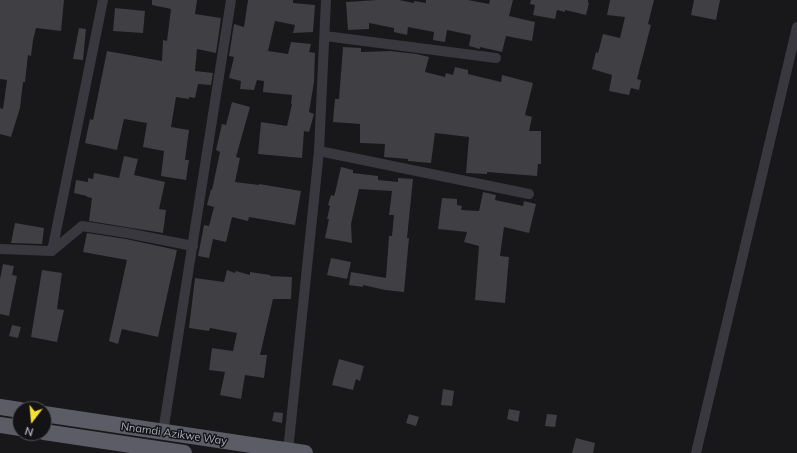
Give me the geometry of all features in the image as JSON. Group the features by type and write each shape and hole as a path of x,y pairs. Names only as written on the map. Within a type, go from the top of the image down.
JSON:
{"highway":[{"path":"0,408 12,409"},
{"name":"Nnamdi Azikwe Way","path":"52,415 305,453"},
{"path":"0,425 12,427"},
{"name":"Nnamdi Azikwe Way","path":"52,433 184,453"}],"street":[{"path":"52,251 103,0"},
{"path":"163,432 231,0"},
{"path":"288,450 319,151 326,0"},
{"path":"696,453 797,26"},
{"path":"324,36 496,58"},
{"path":"319,151 529,194"},
{"path":"0,249 52,251 82,226 193,246"}],"building":[{"path":"0,0 64,0 61,31 36,28 31,56 28,55 20,108 11,137 0,134 0,108 3,109 7,80 0,79"},
{"path":"152,0 197,0 195,14 221,18 216,53 197,49 195,71 213,73 211,85 198,84 195,98 189,97 189,99 176,97 171,127 189,130 185,160 189,160 186,180 161,176 164,151 143,147 147,123 124,119 117,150 85,143 90,119 93,120 107,51 162,61 163,40 167,41 171,9 152,5"},
{"path":"248,0 293,0 293,3 315,5 313,32 293,33 295,25 275,21 268,51 288,54 291,42 311,44 309,52 315,53 314,82 309,112 314,114 309,132 304,131 302,158 258,154 261,122 287,126 292,104 292,95 263,92 264,81 257,80 254,90 240,89 241,81 229,78 234,57 229,56 234,24 244,27"},
{"path":"399,0 414,3 414,1 426,3 426,0 468,0 489,4 490,0 513,0 509,16 535,22 532,41 506,36 502,52 469,46 471,35 447,30 445,42 433,40 434,32 408,27 407,35 394,32 394,28 369,23 369,29 348,30 346,2"},
{"path":"531,0 588,0 589,3 586,15 565,10 565,12 557,10 555,19 533,15 535,5 530,4"},
{"path":"610,0 654,0 648,24 651,25 637,79 641,80 639,90 631,88 629,95 609,91 612,75 592,69 596,52 598,53 603,34 620,38 625,17 607,15"},
{"path":"694,0 720,0 716,20 691,15"},
{"path":"115,8 145,11 143,33 113,31"},
{"path":"79,28 86,29 83,60 73,59"},
{"path":"343,47 361,48 361,52 390,51 429,57 425,72 445,77 446,73 453,75 455,67 468,70 468,74 501,82 502,75 533,83 525,115 532,117 529,131 541,131 541,164 538,164 537,176 487,172 487,174 466,173 469,137 435,133 431,163 384,157 385,144 360,143 360,124 333,122 335,99 339,99"},
{"path":"232,102 250,107 236,157 240,158 235,182 259,184 301,191 295,225 249,217 248,221 232,217 226,242 213,239 209,258 198,256 204,225 209,226 214,207 207,205 211,189 212,190 220,152 216,150 222,124 226,125"},
{"path":"124,156 138,159 134,175 165,182 159,209 166,210 163,233 89,221 92,198 74,193 76,180 88,182 88,178 93,179 94,173 119,178"},
{"path":"341,167 353,170 353,173 378,176 378,180 398,182 398,178 413,179 407,238 409,238 404,292 385,290 363,285 363,287 349,285 351,272 386,278 389,236 392,236 394,215 389,215 392,191 359,189 351,224 352,243 325,238 329,219 327,219 330,206 328,205 331,195 334,196"},
{"path":"483,192 496,195 495,200 523,206 524,201 536,204 529,233 504,227 500,256 509,257 505,303 475,300 479,246 464,242 467,232 438,229 442,198 457,199 457,205 462,206 461,210 479,211"},
{"path":"15,223 44,228 42,244 11,243"},
{"path":"87,233 126,239 177,250 158,337 122,329 118,344 109,341 127,260 83,252"},
{"path":"331,258 351,262 347,279 327,275"},
{"path":"3,264 14,266 12,275 17,276 9,316 0,314 0,279"},
{"path":"42,270 62,273 57,309 64,310 57,342 31,337"},
{"path":"227,270 235,273 236,271 250,275 250,272 270,276 292,277 291,299 273,299 260,355 267,355 264,378 245,375 241,399 220,395 225,372 209,370 212,348 233,351 237,333 210,328 209,331 189,328 195,278 224,282"},
{"path":"12,325 21,327 18,338 9,336"},
{"path":"339,359 364,366 360,381 356,379 353,390 332,385"},
{"path":"443,389 454,391 452,406 441,405"},
{"path":"509,409 520,411 518,422 507,419"},
{"path":"274,412 283,413 282,423 272,421"},
{"path":"409,414 419,417 416,426 406,423"},
{"path":"547,414 557,415 555,427 545,426"},
{"path":"576,438 595,443 593,453 572,453"}]}
